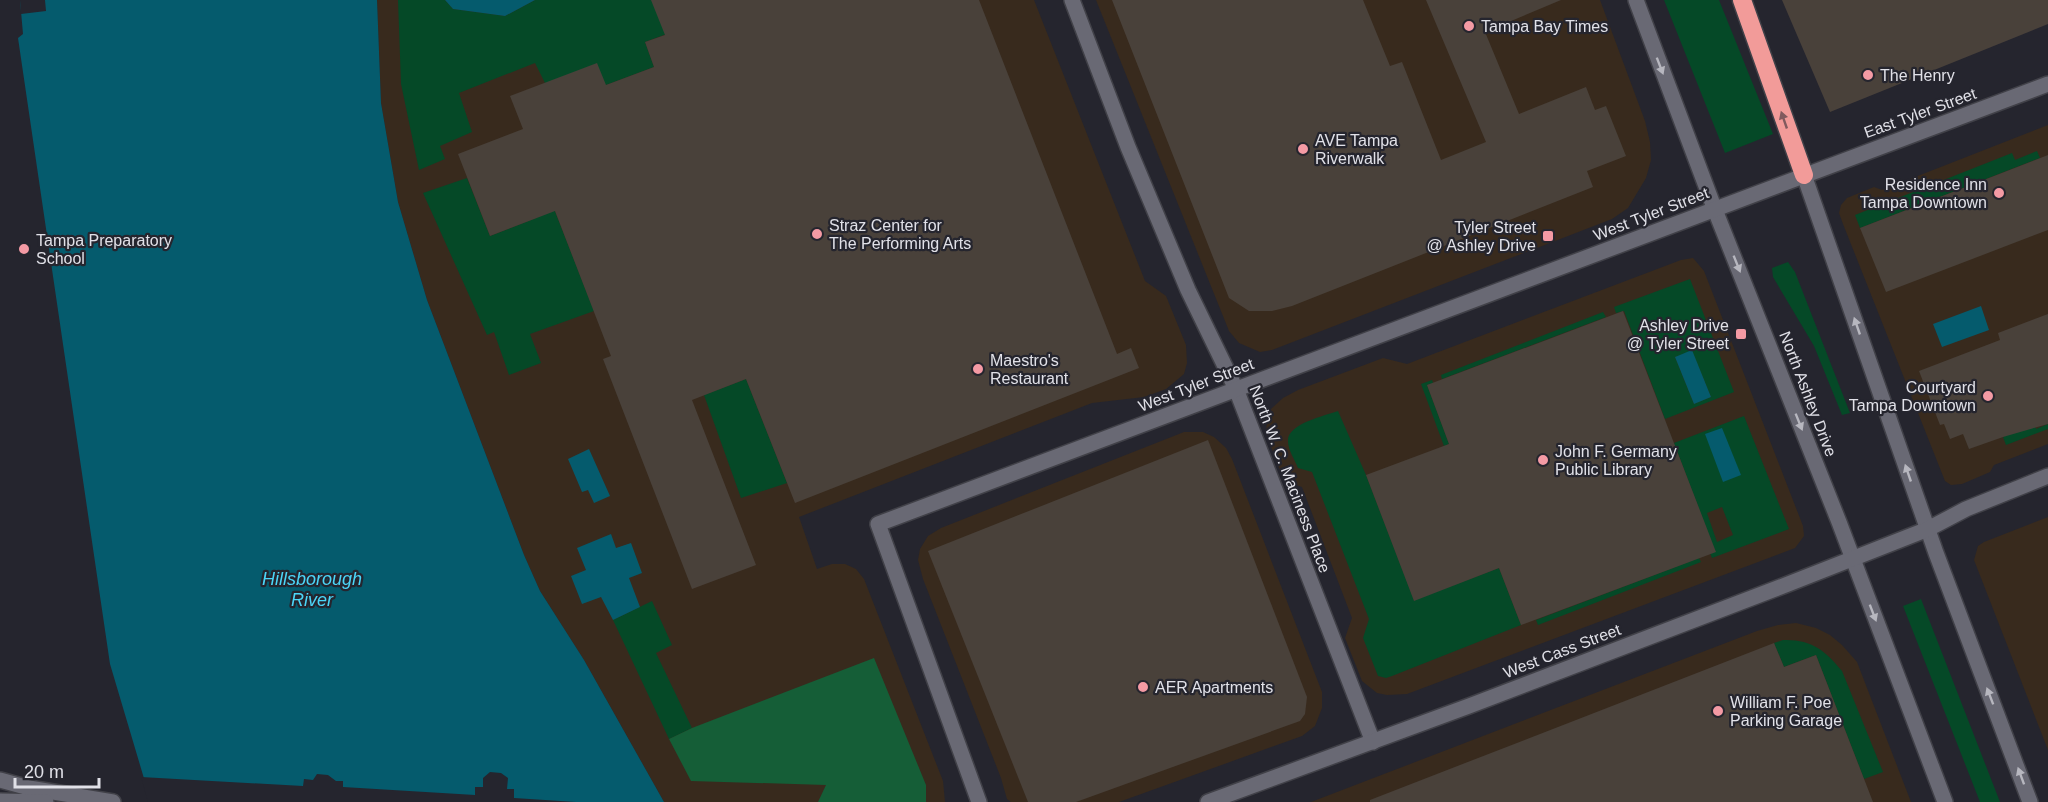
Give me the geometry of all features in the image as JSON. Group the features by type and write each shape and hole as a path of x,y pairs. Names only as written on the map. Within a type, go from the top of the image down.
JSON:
{"highway":[{"path":"1742,0 1804,175"}],"street":[{"name":"North W. C. Maciness Place","path":"1072,0 1132,157 1188,290 1236,389 1373,742"},
{"name":"North Ashley Drive","path":"1635,0 1715,210 1853,558 1945,802"},
{"name":"East Tyler Street","path":"1804,175 2048,84"},
{"name":"West Tyler Street","path":"979,802 878,524 1804,175"},
{"path":"1804,175 1928,529 2030,802"},
{"name":"West Cass Street","path":"1208,802 1373,742 1928,529 1966,508 2048,476"},
{"path":"0,780 29,788 113,802"},
{"path":"0,801 46,802"}],"shaded area":[{"path":"377,0 1034,0 1145,281 1166,296 1186,345 1187,363 1184,374 1166,389 1144,397 1092,403 799,517 817,569 832,564 845,564 856,569 864,579 943,781 945,802 664,802 584,660 540,591 524,555 427,300 398,202 381,103"},
{"name":"AVE Tampa Riverwalk","path":"1096,0 1600,0 1645,121 1651,160 1646,178 1628,208 1612,219 1272,350 1260,352 1239,343 1229,331"},
{"path":"2048,125 2048,444 1994,465 1990,472 1962,484 1951,485 1945,481 1843,224 1839,213 1841,205 1847,198 1874,187 1882,190"},
{"path":"1693,258 1704,271 1803,526 1804,536 1795,548 1407,694 1377,693 1362,681 1345,638 1352,618 1302,487 1284,481 1266,433 1271,409 1283,398 1298,390 1383,358 1407,364 1681,260"},
{"path":"1184,432 1203,432 1214,437 1226,448 1232,459 1322,692 1322,708 1315,726 1302,736 1119,802 1011,802 1007,799 1001,778 923,579 918,560 920,549 928,536 941,528"},
{"path":"2048,517 2048,750 1974,560 1978,546 1984,542"},
{"name":"William F. Poe Parking Garage","path":"1796,623 1816,628 1830,635 1857,662 1911,802 1311,802 1757,631"}],"green space":[{"path":"398,0 445,0 453,9 505,16 535,0 651,0 688,26 645,42 654,67 606,85 545,83 535,63 459,93 472,132 440,146 445,159 419,170 401,84"},
{"path":"1664,0 1719,0 1773,134 1725,153"},
{"path":"531,150 594,311 530,334 541,363 509,375 494,332 487,335 423,193 467,178 490,236 536,218"},
{"path":"2037,151 2040,158 1860,228 1855,215 2012,153 2015,160"},
{"path":"1788,262 1795,272 1850,413 1842,415 1814,346 1773,277 1772,268"},
{"path":"1690,279 1734,392 1665,419 1624,311 1616,313 1614,307","holes":["1692,351 1711,397 1694,404 1675,357"]},
{"path":"1603,312 1606,317 1442,379 1441,375"},
{"path":"746,379 787,483 741,498 704,395"},
{"path":"1432,380 1433,383 1427,385 1449,444 1444,446 1421,384"},
{"path":"1338,411 1366,475 1414,600 1499,568 1521,625 1392,676 1386,678 1378,676 1363,638 1369,619 1312,472 1298,468 1288,444 1289,435 1300,425"},
{"path":"1744,416 1789,529 1712,558 1710,553 1715,551 1674,443","holes":["1722,507 1733,535 1717,542 1707,513"]},
{"path":"2033,420 2036,429 2048,424 2048,429 2006,445 2003,437"},
{"path":"1699,558 1701,562 1538,625 1536,620"},
{"path":"1921,599 2000,802 1980,802 1903,606"},
{"path":"652,601 672,645 656,653 692,728 669,739 613,620"},
{"path":"1783,640 1802,641 1817,647 1842,671 1883,772 1864,779 1816,655 1784,667 1774,643"},
{"path":"874,658 926,785 926,802 818,802 826,785 691,781 669,739"}],"water":[{"name":"Hillsborough River","path":"20,0 377,0 381,103 398,202 427,300 524,555 540,591 584,660 664,802 151,802 110,664 18,38 23,34"},
{"path":"445,0 535,0 505,16 453,9"},
{"path":"1981,306 1989,330 1942,347 1933,324"},
{"path":"1692,350 1711,397 1694,404 1675,357"},
{"path":"1722,428 1741,475 1723,482 1705,434"},
{"path":"589,449 610,496 594,503 588,490 582,492 568,459"},
{"path":"611,534 616,548 631,543 642,573 629,578 640,607 613,620 601,597 582,604 571,576 586,570 577,548"}],"pier":[{"path":"20,0 45,0 46,11 21,14"},
{"path":"490,772 501,773 508,778 507,789 514,789 514,798 576,802 148,802 141,777 303,786 304,779 313,780 317,774 328,775 336,781 343,781 343,787 475,795 475,787 483,787 483,778"}],"building":[{"name":"Straz Center for The Performing Arts","path":"651,0 979,0 1117,354 1131,348 1139,368 795,503 746,379 692,400 756,565 692,589 603,359 611,356 555,211 490,236 458,154 523,129 510,96 597,63 606,85 654,67 645,42 665,35"},
{"name":"AVE Tampa Riverwalk","path":"1112,0 1363,0 1390,66 1402,62 1441,160 1486,142 1426,0 1561,0 1485,32 1519,114 1586,87 1595,110 1606,106 1626,156 1587,171 1593,187 1292,306 1272,311 1249,311 1229,298"},
{"name":"The Henry","path":"1782,0 2048,0 2048,24 1830,112"},
{"name":"Residence Inn Tampa Downtown","path":"2048,155 2048,230 1886,292 1860,228"},
{"name":"John F. Germany Public Library","path":"1623,311 1716,552 1521,625 1499,568 1414,601 1366,475 1449,444 1427,385"},
{"name":"Courtyard Tampa Downtown","path":"2048,314 2048,424 1969,449 1963,434 1950,439 1944,424 1940,425 1919,371 2000,340 1998,333"},
{"path":"1208,440 1307,697 1305,714 1300,721 1076,802 1028,802 928,551"},
{"name":"William F. Poe Parking Garage","path":"1774,643 1784,667 1816,655 1873,802 1370,802 1370,800"}],"place":[{"name":"Tampa Bay Times","path":"1469,26"},
{"name":"The Henry","path":"1868,75"},
{"name":"AVE Tampa Riverwalk","path":"1303,149"},
{"name":"Residence Inn Tampa Downtown","path":"1999,193"},
{"name":"Straz Center for The Performing Arts","path":"817,234"},
{"name":"Tyler Street @ Ashley Drive","path":"1548,236"},
{"name":"Tampa Preparatory School","path":"24,249"},
{"name":"Ashley Drive @ Tyler Street","path":"1741,334"},
{"name":"Maestro's Restaurant","path":"978,369"},
{"name":"Courtyard Tampa Downtown","path":"1988,396"},
{"name":"John F. Germany Public Library","path":"1543,460"},
{"name":"AER Apartments","path":"1143,687"},
{"name":"William F. Poe Parking Garage","path":"1718,711"}]}
